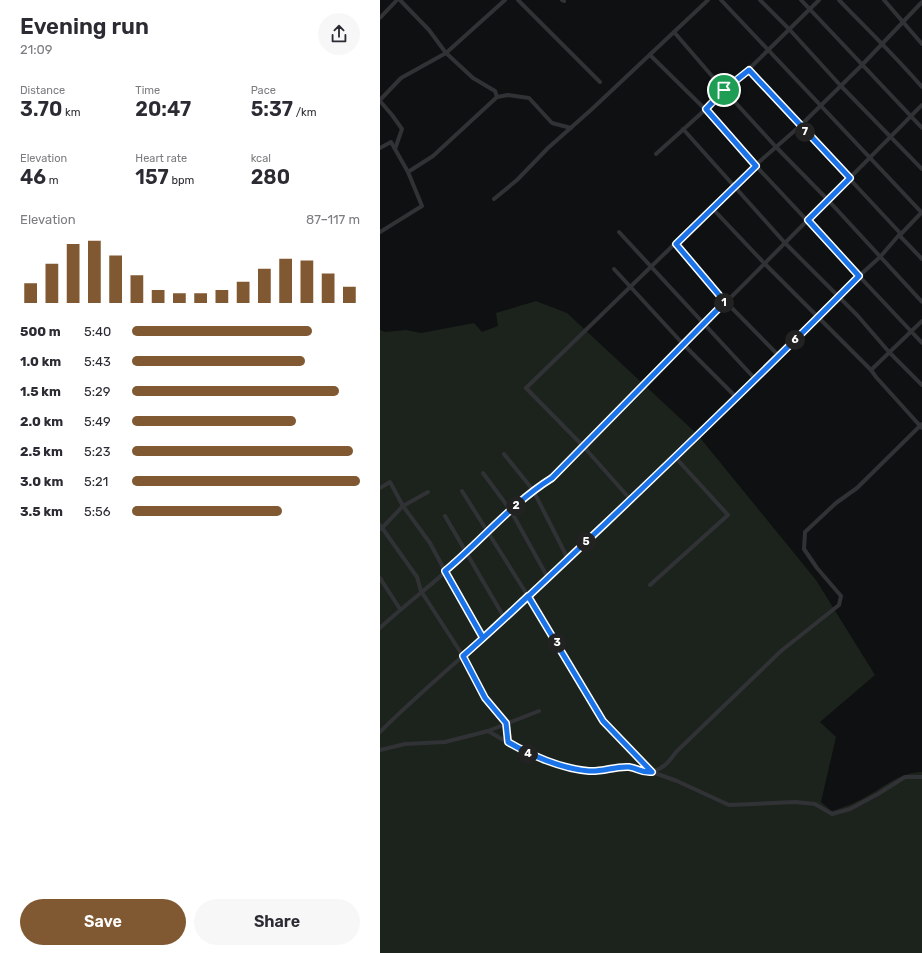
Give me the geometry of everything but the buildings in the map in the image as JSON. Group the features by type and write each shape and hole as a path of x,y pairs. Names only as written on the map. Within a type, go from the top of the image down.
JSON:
{"street":[{"path":"380,18 397,0"},
{"path":"400,0 429,30 446,53 473,78 495,91 497,97"},
{"path":"395,150 402,129 380,100 401,78 446,53 505,0"},
{"path":"518,0 600,82"},
{"path":"494,199 517,180 548,148 708,0"},
{"path":"380,732 548,578 756,380 859,276 880,257 922,213 721,0"},
{"path":"760,0 922,169"},
{"path":"801,0 922,128"},
{"path":"656,154 706,109 724,90 749,70 819,0"},
{"path":"839,0 902,64 922,87"},
{"path":"884,0 903,20 922,44"},
{"path":"630,500 583,446 526,388 735,186 800,126 862,65 903,20 922,2"},
{"path":"674,32 776,147 828,200 922,302"},
{"path":"650,55 706,109 756,166 922,343"},
{"path":"749,70 850,178 922,259"},
{"path":"408,172 433,156 497,97 508,95 528,98 552,123 571,128"},
{"path":"380,628 400,609 467,553 488,530 533,490 552,478 704,322 870,159 922,105"},
{"path":"683,129 785,243 857,315 889,352 922,385"},
{"path":"380,148 391,142 408,172 422,206 380,232"},
{"path":"488,731 529,755 556,764 590,771 628,767 640,772 652,772 661,769 670,762 676,752 781,651 839,605 841,596 817,568 804,549 805,532 836,503 857,488 921,426 876,378 871,370 764,263 712,208"},
{"path":"619,232 704,322 756,380"},
{"path":"676,244 725,302 780,356"},
{"path":"614,269 683,344 737,398"},
{"path":"871,370 922,321"},
{"path":"504,454 533,490 568,559"},
{"path":"650,585 728,515 675,457"},
{"path":"483,473 511,511 548,578"},
{"path":"380,488 390,482 403,506 430,542 483,638"},
{"path":"462,491 488,530 603,721 652,772 729,805 795,802 815,804 832,814 861,803 904,777 922,776"},
{"path":"428,492 403,506 381,527 417,577 421,591 463,656 485,698 506,723 508,742"},
{"path":"445,516 504,619"},
{"path":"380,578 400,609"},
{"path":"380,750 405,744 445,742 488,731 539,711"}],"shaded area":[{"path":"536,301 567,313 697,434 816,580 875,675 820,722 836,737 821,802 832,811 860,800 900,777 907,774 922,772 922,953 380,953 380,330 385,332 406,330 421,333 474,323 482,332 498,326 496,313"}],"route":[{"path":"724,90 706,109 756,166 676,244 725,302 552,478 533,490 488,530 467,553 445,571 483,638 528,596 573,668 603,721 652,772 640,772 635,768 628,767 590,771 556,764 529,755 508,742 506,723 485,698 463,656 483,638 504,619 528,596 646,485 756,380 859,276 808,220 850,178 749,70 724,90"}]}
